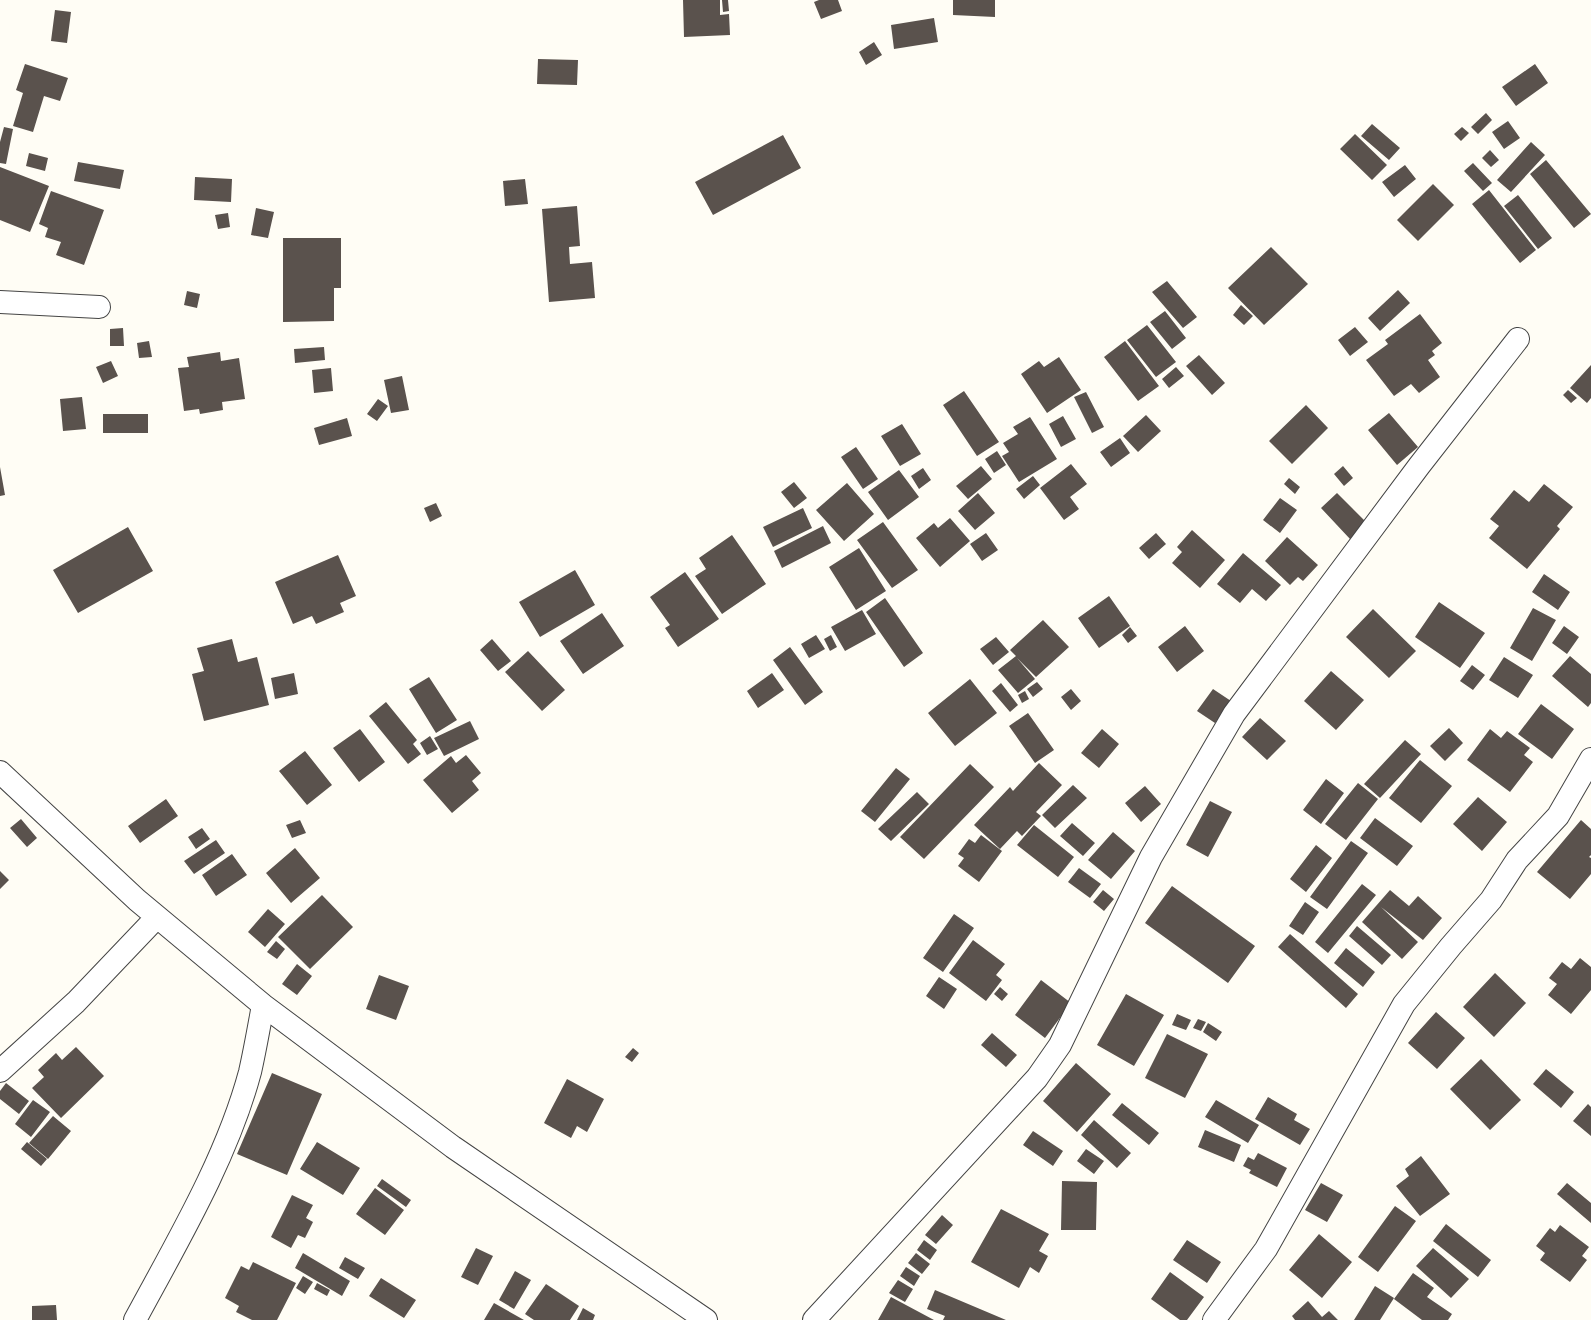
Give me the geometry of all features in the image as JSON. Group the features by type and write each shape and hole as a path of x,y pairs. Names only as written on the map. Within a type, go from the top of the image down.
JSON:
{"street":[{"path":"0,302 99,307"},
{"path":"814,1320 1037,1078 1060,1045 1151,858 1234,714 1518,339"},
{"path":"1214,1320 1266,1249 1404,1004 1491,900 1517,860 1558,816 1591,759"},
{"path":"0,772 136,900 263,1005 453,1148 706,1320"},
{"path":"0,1071 76,1002 157,917"},
{"path":"135,1320 174,1249 229,1134 250,1072 263,1005"}],"building":[{"path":"683,0 720,0 720,15 729,14 730,35 684,37"},
{"path":"722,0 728,0 729,11 723,12"},
{"path":"819,0 838,0 842,11 821,19 814,2"},
{"path":"953,0 995,0 995,17 953,15"},
{"path":"55,10 71,12 67,43 51,41"},
{"path":"934,18 938,42 894,49 891,25"},
{"path":"874,42 882,55 866,65 859,52"},
{"path":"538,59 578,60 577,85 537,84"},
{"path":"25,64 68,78 60,101 44,96 33,132 13,126 23,93 16,90"},
{"path":"1535,64 1548,83 1516,106 1502,87"},
{"path":"1486,113 1492,120 1478,134 1471,127"},
{"path":"1508,121 1520,138 1504,149 1492,132"},
{"path":"1372,124 1400,148 1389,160 1361,136"},
{"path":"4,127 13,129 6,164 0,163 0,142"},
{"path":"1462,127 1469,133 1461,141 1454,134"},
{"path":"1355,134 1387,165 1372,180 1340,149"},
{"path":"783,135 801,168 713,215 695,182"},
{"path":"1531,142 1545,155 1511,192 1497,180"},
{"path":"1490,150 1499,160 1491,167 1482,158"},
{"path":"29,153 48,158 45,171 26,166"},
{"path":"1546,160 1591,214 1574,228 1530,174"},
{"path":"78,162 124,170 120,189 74,181"},
{"path":"1473,163 1492,183 1483,191 1464,171"},
{"path":"1405,165 1416,179 1394,197 1382,182"},
{"path":"0,167 49,186 30,232 0,220"},
{"path":"195,177 232,179 231,202 194,200"},
{"path":"525,179 528,204 505,206 503,181"},
{"path":"1433,184 1454,205 1418,241 1397,220"},
{"path":"1489,190 1536,250 1520,263 1472,204"},
{"path":"51,191 104,210 84,265 56,255 61,242 45,237 48,228 39,224"},
{"path":"1518,195 1552,238 1538,249 1504,206"},
{"path":"577,206 580,246 569,247 570,264 592,262 595,298 549,302 542,209"},
{"path":"256,208 274,212 268,238 251,235"},
{"path":"228,213 230,227 218,229 215,215"},
{"path":"283,238 341,238 341,288 334,288 334,321 283,322"},
{"path":"1271,247 1308,284 1264,325 1228,288"},
{"path":"1167,281 1197,317 1183,328 1152,292"},
{"path":"1398,290 1410,303 1380,331 1368,318"},
{"path":"187,291 200,294 197,308 184,305"},
{"path":"1241,305 1253,316 1244,325 1233,315"},
{"path":"1165,311 1186,338 1172,349 1150,322"},
{"path":"1420,314 1442,343 1432,351 1435,355 1428,360 1440,377 1419,393 1411,384 1394,396 1366,360 1388,344 1385,340"},
{"path":"1147,325 1176,362 1156,377 1127,340"},
{"path":"1355,327 1368,342 1350,356 1338,340"},
{"path":"123,328 124,346 110,346 110,329"},
{"path":"149,341 152,357 139,358 137,343"},
{"path":"1125,341 1159,386 1138,401 1104,357"},
{"path":"324,347 325,360 295,363 294,349"},
{"path":"220,352 221,361 239,358 245,399 222,402 223,410 200,414 199,409 184,411 178,368 189,367 187,357"},
{"path":"1199,355 1225,383 1212,395 1186,366"},
{"path":"1059,357 1081,390 1047,413 1021,374 1039,361 1044,367"},
{"path":"111,361 118,376 103,383 96,367"},
{"path":"1591,365 1591,398 1587,403 1570,388"},
{"path":"1176,367 1184,376 1169,388 1162,379"},
{"path":"331,368 333,391 314,393 312,370"},
{"path":"402,376 409,410 391,413 384,380"},
{"path":"1568,390 1577,398 1571,403 1563,395"},
{"path":"964,391 999,442 977,456 943,405"},
{"path":"1086,392 1104,427 1092,433 1074,397"},
{"path":"82,397 86,429 63,431 60,399"},
{"path":"378,399 388,406 377,421 367,414"},
{"path":"1306,405 1328,428 1292,464 1269,441"},
{"path":"1389,413 1418,447 1397,465 1368,430"},
{"path":"103,414 148,414 148,433 103,433"},
{"path":"1146,415 1161,431 1138,452 1123,436"},
{"path":"1063,416 1076,439 1061,447 1049,424"},
{"path":"1030,417 1057,459 1019,482 1002,456 1009,452 1003,443 1018,434 1013,427"},
{"path":"347,418 352,436 319,445 314,428"},
{"path":"902,424 921,454 900,466 881,436"},
{"path":"1120,438 1130,453 1111,467 1100,452"},
{"path":"856,447 878,479 863,489 841,457"},
{"path":"997,451 1006,465 994,473 985,459"},
{"path":"1071,464 1087,484 1070,497 1079,509 1064,520 1040,488"},
{"path":"981,466 992,479 968,499 956,486"},
{"path":"1343,466 1353,478 1344,486 1334,474"},
{"path":"0,467 5,495 0,496"},
{"path":"923,468 931,480 919,489 911,476"},
{"path":"899,470 919,497 888,520 868,492"},
{"path":"1033,476 1040,485 1024,499 1016,489"},
{"path":"1289,478 1300,487 1295,494 1284,484"},
{"path":"794,482 807,498 794,508 781,492"},
{"path":"847,483 874,514 844,541 816,510"},
{"path":"1544,484 1573,507 1557,526 1560,529 1527,569 1489,538 1499,526 1490,519 1514,490 1529,502"},
{"path":"978,493 995,513 975,530 958,511"},
{"path":"1337,493 1367,523 1350,539 1321,508"},
{"path":"1280,498 1297,510 1280,533 1263,520"},
{"path":"436,503 442,516 430,522 424,508"},
{"path":"803,508 812,528 773,547 763,527"},
{"path":"950,518 970,541 940,567 916,538 934,523 938,528"},
{"path":"883,522 918,570 892,588 857,540"},
{"path":"823,526 831,543 782,568 774,551"},
{"path":"128,527 153,571 78,613 53,570"},
{"path":"1192,530 1225,560 1200,588 1172,563 1182,552 1177,547"},
{"path":"986,533 998,550 982,561 970,544"},
{"path":"1156,533 1166,544 1149,559 1139,548"},
{"path":"732,535 766,584 722,614 695,576 706,569 699,558"},
{"path":"1287,537 1318,565 1303,581 1298,577 1290,585 1265,561"},
{"path":"859,548 886,591 856,610 829,567"},
{"path":"1243,553 1281,585 1266,601 1252,589 1240,603 1217,584"},
{"path":"338,555 356,596 340,603 344,612 316,624 312,616 293,624 275,582"},
{"path":"575,570 595,605 540,637 519,602"},
{"path":"685,572 719,619 678,647 665,628 670,625 650,597"},
{"path":"1544,574 1570,592 1558,610 1532,592"},
{"path":"1109,596 1130,626 1099,648 1078,618"},
{"path":"885,598 923,653 904,667 866,612"},
{"path":"1439,602 1485,633 1460,668 1415,637"},
{"path":"1533,608 1556,620 1532,661 1510,648"},
{"path":"1373,609 1416,651 1389,678 1346,637"},
{"path":"862,610 876,634 845,651 831,627"},
{"path":"602,613 624,646 583,674 560,641"},
{"path":"1043,620 1069,647 1036,677 1017,658 1035,679 1018,693 998,670 1016,656 1010,650"},
{"path":"1185,626 1204,651 1177,672 1158,647"},
{"path":"1564,626 1579,637 1567,654 1552,643"},
{"path":"1130,627 1137,636 1128,643 1122,635"},
{"path":"816,635 825,649 809,658 801,644"},
{"path":"831,635 837,647 830,651 824,639"},
{"path":"996,637 1009,652 993,665 980,649"},
{"path":"232,639 238,662 257,657 269,705 204,721 192,674 204,671 197,648"},
{"path":"492,639 511,661 498,671 480,650"},
{"path":"790,647 823,692 805,705 773,660"},
{"path":"528,651 565,690 542,711 505,672"},
{"path":"1570,656 1591,674 1591,703 1588,707 1552,676"},
{"path":"1504,657 1533,675 1518,698 1489,680"},
{"path":"1472,665 1485,675 1473,690 1460,681"},
{"path":"1331,671 1364,700 1336,730 1304,701"},
{"path":"294,673 298,694 275,699 271,678"},
{"path":"772,673 784,690 758,708 747,691"},
{"path":"429,677 457,720 436,733 409,689"},
{"path":"970,679 997,713 955,746 928,713"},
{"path":"1037,682 1043,689 1033,697 1027,689"},
{"path":"1001,683 1018,705 1010,712 992,691"},
{"path":"1071,689 1081,701 1071,710 1061,697"},
{"path":"1213,689 1231,701 1215,723 1197,711"},
{"path":"1025,691 1029,699 1022,703 1018,695"},
{"path":"386,702 417,740 413,744 421,754 408,764 369,716"},
{"path":"1541,704 1574,729 1552,759 1518,734"},
{"path":"1028,713 1054,750 1035,763 1009,726"},
{"path":"1260,718 1286,741 1267,760 1242,737"},
{"path":"470,721 479,739 444,756 434,738"},
{"path":"1449,728 1463,743 1445,761 1430,746"},
{"path":"360,729 385,762 359,782 333,748"},
{"path":"1102,729 1119,744 1099,768 1081,753"},
{"path":"1490,729 1501,738 1507,731 1530,748 1524,755 1533,762 1510,792 1467,760"},
{"path":"430,736 438,749 427,755 420,743"},
{"path":"1405,740 1421,754 1380,798 1364,784"},
{"path":"305,751 332,785 307,805 279,771"},
{"path":"466,755 481,773 472,781 479,790 452,813 423,780 451,756 456,763"},
{"path":"1420,760 1452,786 1421,823 1389,798"},
{"path":"1039,763 1062,785 1036,812 1041,816 1022,836 1017,831 1000,849 974,825 1010,787 1013,791"},
{"path":"970,764 994,787 924,859 900,837"},
{"path":"896,768 910,779 875,822 861,811"},
{"path":"1326,779 1344,793 1321,824 1303,810"},
{"path":"1358,783 1378,799 1346,840 1325,824"},
{"path":"1073,785 1087,798 1055,828 1042,815"},
{"path":"1145,786 1161,804 1141,822 1125,803"},
{"path":"917,792 929,804 891,841 878,829"},
{"path":"1478,797 1507,822 1482,851 1453,824"},
{"path":"166,799 178,816 140,843 128,826"},
{"path":"1210,801 1232,812 1208,857 1186,845"},
{"path":"1375,818 1413,846 1397,866 1360,838"},
{"path":"21,819 37,838 27,847 10,828"},
{"path":"300,820 306,833 292,838 286,825"},
{"path":"1581,820 1591,829 1591,855 1589,857 1591,858 1591,874 1570,899 1537,872"},
{"path":"1072,823 1095,843 1083,856 1060,836"},
{"path":"1034,825 1074,857 1058,877 1017,845"},
{"path":"202,828 210,839 196,849 188,837"},
{"path":"1113,832 1135,851 1111,879 1088,860"},
{"path":"981,835 1002,851 979,882 958,866 964,858 958,854 969,839 975,843"},
{"path":"216,840 225,853 194,874 184,861"},
{"path":"1351,841 1368,853 1327,909 1310,897"},
{"path":"1316,845 1332,858 1306,892 1290,879"},
{"path":"295,848 320,878 291,903 266,873"},
{"path":"232,854 247,875 216,896 202,875"},
{"path":"1079,868 1101,884 1090,898 1068,882"},
{"path":"0,871 9,880 0,889"},
{"path":"1362,884 1376,895 1328,953 1315,942"},
{"path":"1172,886 1255,946 1228,983 1145,923"},
{"path":"1103,890 1114,899 1104,911 1093,902"},
{"path":"1390,890 1409,906 1418,896 1442,918 1423,940 1381,907 1418,942 1402,959 1362,922"},
{"path":"322,895 353,927 310,969 278,937"},
{"path":"1305,902 1319,912 1303,935 1289,926"},
{"path":"268,909 285,924 265,947 248,932"},
{"path":"954,914 974,928 943,972 923,958"},
{"path":"1357,926 1391,955 1382,965 1349,936"},
{"path":"1290,934 1358,994 1346,1008 1278,947"},
{"path":"973,940 1005,964 996,975 1002,980 986,1001 949,973"},
{"path":"276,941 285,949 277,959 267,952"},
{"path":"1346,948 1375,972 1363,987 1334,963"},
{"path":"1580,958 1591,967 1591,990 1571,1014 1548,995 1557,984 1549,978 1562,962 1571,969"},
{"path":"297,964 312,976 297,995 282,984"},
{"path":"1495,973 1526,1003 1494,1037 1463,1007"},
{"path":"379,975 409,986 396,1020 366,1009"},
{"path":"939,977 957,989 944,1009 926,996"},
{"path":"1041,980 1071,1003 1045,1038 1015,1015"},
{"path":"1000,987 1008,994 1002,1001 994,994"},
{"path":"1126,994 1164,1015 1134,1066 1097,1045"},
{"path":"1436,1012 1465,1038 1437,1069 1408,1043"},
{"path":"1177,1014 1191,1020 1186,1030 1172,1025"},
{"path":"1198,1019 1206,1022 1201,1031 1193,1028"},
{"path":"1208,1023 1222,1032 1216,1041 1203,1032"},
{"path":"992,1033 1017,1055 1006,1067 981,1045"},
{"path":"1167,1034 1208,1054 1185,1098 1145,1078"},
{"path":"76,1047 104,1076 61,1118 32,1088 44,1077 38,1070 56,1053 62,1060"},
{"path":"633,1048 639,1053 632,1062 625,1057"},
{"path":"1481,1059 1521,1100 1490,1130 1450,1089"},
{"path":"1076,1063 1111,1094 1077,1132 1043,1101"},
{"path":"1546,1069 1574,1092 1561,1108 1533,1084"},
{"path":"272,1073 322,1094 287,1175 237,1154"},
{"path":"567,1079 604,1099 587,1132 577,1126 571,1138 544,1123"},
{"path":"6,1083 29,1101 19,1114 0,1099 0,1091"},
{"path":"1268,1097 1297,1114 1294,1120 1310,1129 1300,1145 1255,1119"},
{"path":"33,1100 50,1112 31,1137 15,1124"},
{"path":"1216,1100 1259,1125 1248,1143 1205,1117"},
{"path":"1122,1103 1159,1133 1149,1145 1112,1115"},
{"path":"1588,1104 1591,1107 1591,1136 1573,1121"},
{"path":"53,1116 71,1131 48,1159 29,1143"},
{"path":"1094,1120 1131,1153 1117,1168 1081,1135"},
{"path":"1205,1130 1241,1145 1234,1162 1198,1147"},
{"path":"1033,1131 1063,1151 1053,1166 1023,1145"},
{"path":"27,1142 47,1159 41,1166 21,1149"},
{"path":"317,1142 360,1168 343,1195 300,1169"},
{"path":"1086,1149 1104,1161 1094,1174 1077,1161"},
{"path":"1258,1153 1287,1168 1277,1187 1249,1173 1251,1170 1243,1166 1248,1157 1254,1160"},
{"path":"1421,1156 1450,1194 1420,1216 1396,1186 1409,1176 1405,1169"},
{"path":"382,1179 411,1200 406,1207 377,1186"},
{"path":"1062,1181 1097,1182 1096,1230 1061,1230"},
{"path":"1321,1183 1343,1195 1327,1222 1305,1210"},
{"path":"1567,1183 1591,1203 1591,1223 1557,1194"},
{"path":"375,1188 404,1210 385,1235 356,1214"},
{"path":"292,1195 313,1205 306,1218 313,1222 305,1238 298,1235 291,1248 271,1237"},
{"path":"1395,1206 1416,1221 1378,1272 1358,1257"},
{"path":"1001,1209 1049,1234 1039,1251 1048,1256 1039,1273 1030,1267 1019,1288 971,1262"},
{"path":"942,1215 953,1225 936,1244 925,1235"},
{"path":"1446,1224 1491,1260 1478,1277 1433,1241"},
{"path":"1560,1225 1589,1247 1582,1256 1587,1260 1570,1282 1540,1260 1545,1253 1536,1246 1550,1228 1555,1232"},
{"path":"1319,1234 1352,1262 1322,1298 1289,1270"},
{"path":"924,1240 937,1250 930,1260 917,1250"},
{"path":"1187,1240 1221,1262 1207,1283 1173,1260"},
{"path":"476,1248 493,1256 478,1285 461,1277"},
{"path":"1433,1248 1469,1279 1451,1298 1416,1266"},
{"path":"303,1253 350,1281 342,1296 295,1268"},
{"path":"916,1253 930,1264 922,1274 908,1263"},
{"path":"345,1257 365,1268 358,1279 339,1268"},
{"path":"253,1262 296,1283 277,1320 252,1320 236,1312 239,1306 225,1298 241,1266 249,1270"},
{"path":"906,1267 920,1276 914,1286 900,1276"},
{"path":"515,1271 531,1280 514,1309 499,1300"},
{"path":"1170,1272 1204,1297 1187,1320 1180,1320 1151,1299"},
{"path":"1413,1273 1434,1288 1427,1297 1452,1314 1448,1320 1422,1320 1394,1299"},
{"path":"303,1276 313,1282 305,1294 296,1288"},
{"path":"381,1278 416,1300 404,1318 369,1296"},
{"path":"898,1280 913,1289 905,1302 889,1293"},
{"path":"317,1283 330,1290 327,1296 314,1289"},
{"path":"546,1284 579,1306 570,1320 534,1320 525,1314"},
{"path":"1375,1286 1394,1298 1380,1320 1354,1320"},
{"path":"935,1290 1006,1320 943,1320 945,1316 927,1309"},
{"path":"891,1297 934,1320 878,1320"},
{"path":"1308,1301 1322,1317 1329,1311 1338,1320 1295,1320 1292,1316"},
{"path":"494,1303 524,1320 484,1320"},
{"path":"56,1305 57,1320 32,1320 32,1306"},
{"path":"583,1308 595,1315 593,1320 577,1320"}]}
